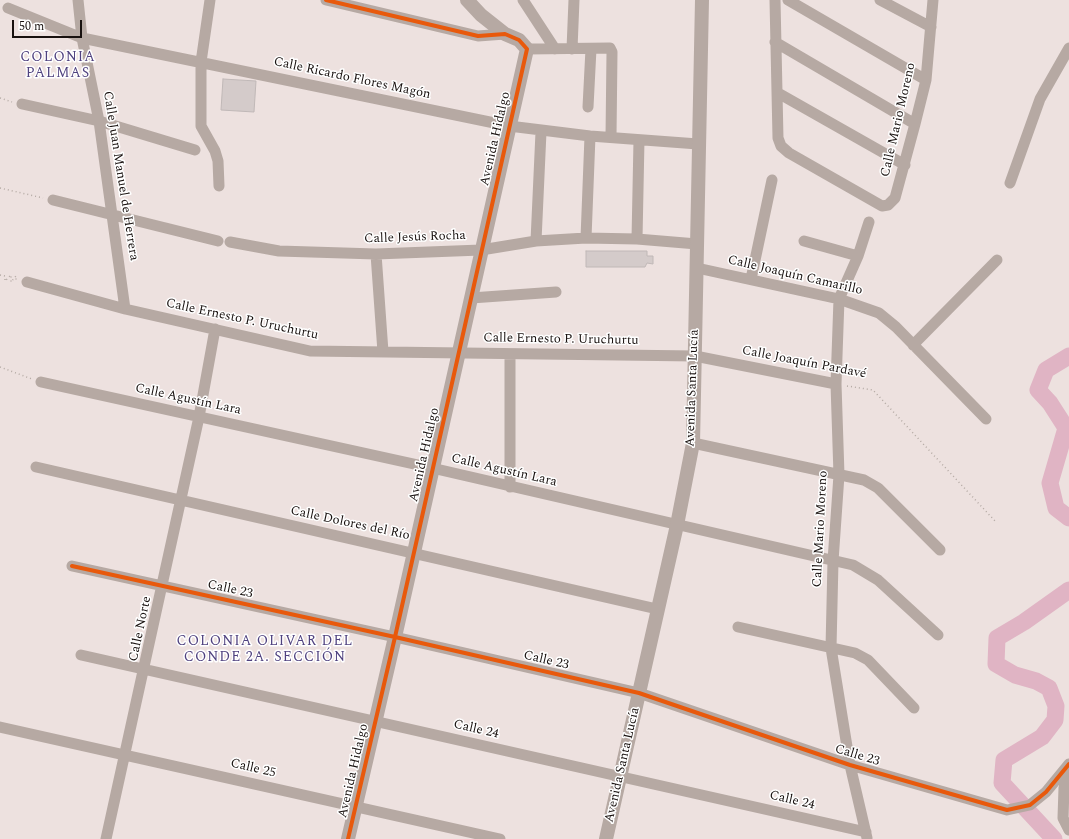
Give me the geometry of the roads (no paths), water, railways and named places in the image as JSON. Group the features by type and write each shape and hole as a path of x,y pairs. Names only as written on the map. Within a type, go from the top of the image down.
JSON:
{"street":[{"name":"Calle Juan Manuel de Herrera","path":"78,0 82,38 99,121 125,309"},
{"path":"210,0 201,62 201,126 215,151 218,161 219,186"},
{"path":"326,0 478,36 505,34"},
{"path":"467,0 481,15 505,34 519,40 527,50 591,49 606,46 610,48 612,52 611,136"},
{"path":"524,0 555,49"},
{"path":"572,49 574,0"},
{"name":"Avenida Santa Lucía","path":"606,839 677,525 693,444 702,0"},
{"path":"775,0 775,42 778,93 905,165"},
{"path":"788,0 926,80"},
{"path":"880,0 931,28"},
{"name":"Calle Mario Moreno","path":"778,93 778,138 781,146 789,153 877,204 888,205 895,198 905,165 926,80 933,0"},
{"name":"Calle Ricardo Flores Magón","path":"8,8 82,38 509,126 541,132 611,136 639,140 698,144"},
{"path":"775,42 915,124"},
{"path":"1010,183 1040,99 1069,48"},
{"path":"588,107 591,49"},
{"name":"Avenida Hidalgo","path":"348,839 376,722 432,468 460,353 481,250 527,50"},
{"path":"22,104 99,121 195,150"},
{"path":"536,241 541,132"},
{"path":"586,238 590,136"},
{"path":"637,239 639,140"},
{"path":"751,279 772,180"},
{"path":"53,200 111,213 218,241"},
{"name":"Calle Mario Moreno","path":"867,835 850,765 831,648 833,561 839,475 836,384 839,299 858,256 869,222"},
{"name":"Calle Jesús Rocha","path":"230,242 279,251 376,254 481,250 536,241 586,238 637,239 697,244"},
{"path":"804,241 858,256"},
{"path":"376,254 383,352"},
{"path":"913,344 997,260"},
{"name":"Calle Joaquín Camarillo","path":"696,268 839,299 879,313 896,327 986,419"},
{"name":"Calle Ernesto P. Uruchurtu","path":"27,282 125,309 310,351 695,356"},
{"path":"471,298 556,292"},
{"name":"Calle Norte","path":"106,839 160,585 199,417 215,329"},
{"path":"510,354 510,487"},
{"name":"Calle Joaquín Pardavé","path":"695,356 836,384"},
{"name":"Calle Agustín Lara","path":"42,382 432,468 852,565 878,580 938,635"},
{"path":"693,444 864,480 878,488 940,550"},
{"name":"Calle Dolores del Río","path":"36,467 180,501 414,552 657,609"},
{"name":"Calle 23","path":"72,566 395,637 639,693 850,765 1007,810 1030,805 1046,792 1069,766"},
{"path":"738,627 856,653 868,660 914,708"},
{"name":"Calle 24","path":"81,655 620,777 867,835"},
{"name":"Calle 25","path":"0,727 500,839"},
{"path":"1069,766 1064,788 1063,818 1069,830"}],"waterway":[{"path":"1069,356 1046,370 1038,390 1050,403 1066,428 1050,483 1056,508 1069,518"},
{"path":"1054,839 1002,783 1004,760 1042,737 1055,720 1056,706 1049,688 1036,681 1015,675 996,664 997,638 1024,622 1069,590"}],"district":[{"name":"COLONIA PALMAS","path":"58,66"},
{"name":"COLONIA OLIVAR DEL CONDE 2A. SECCIÓN","path":"265,650"}]}
